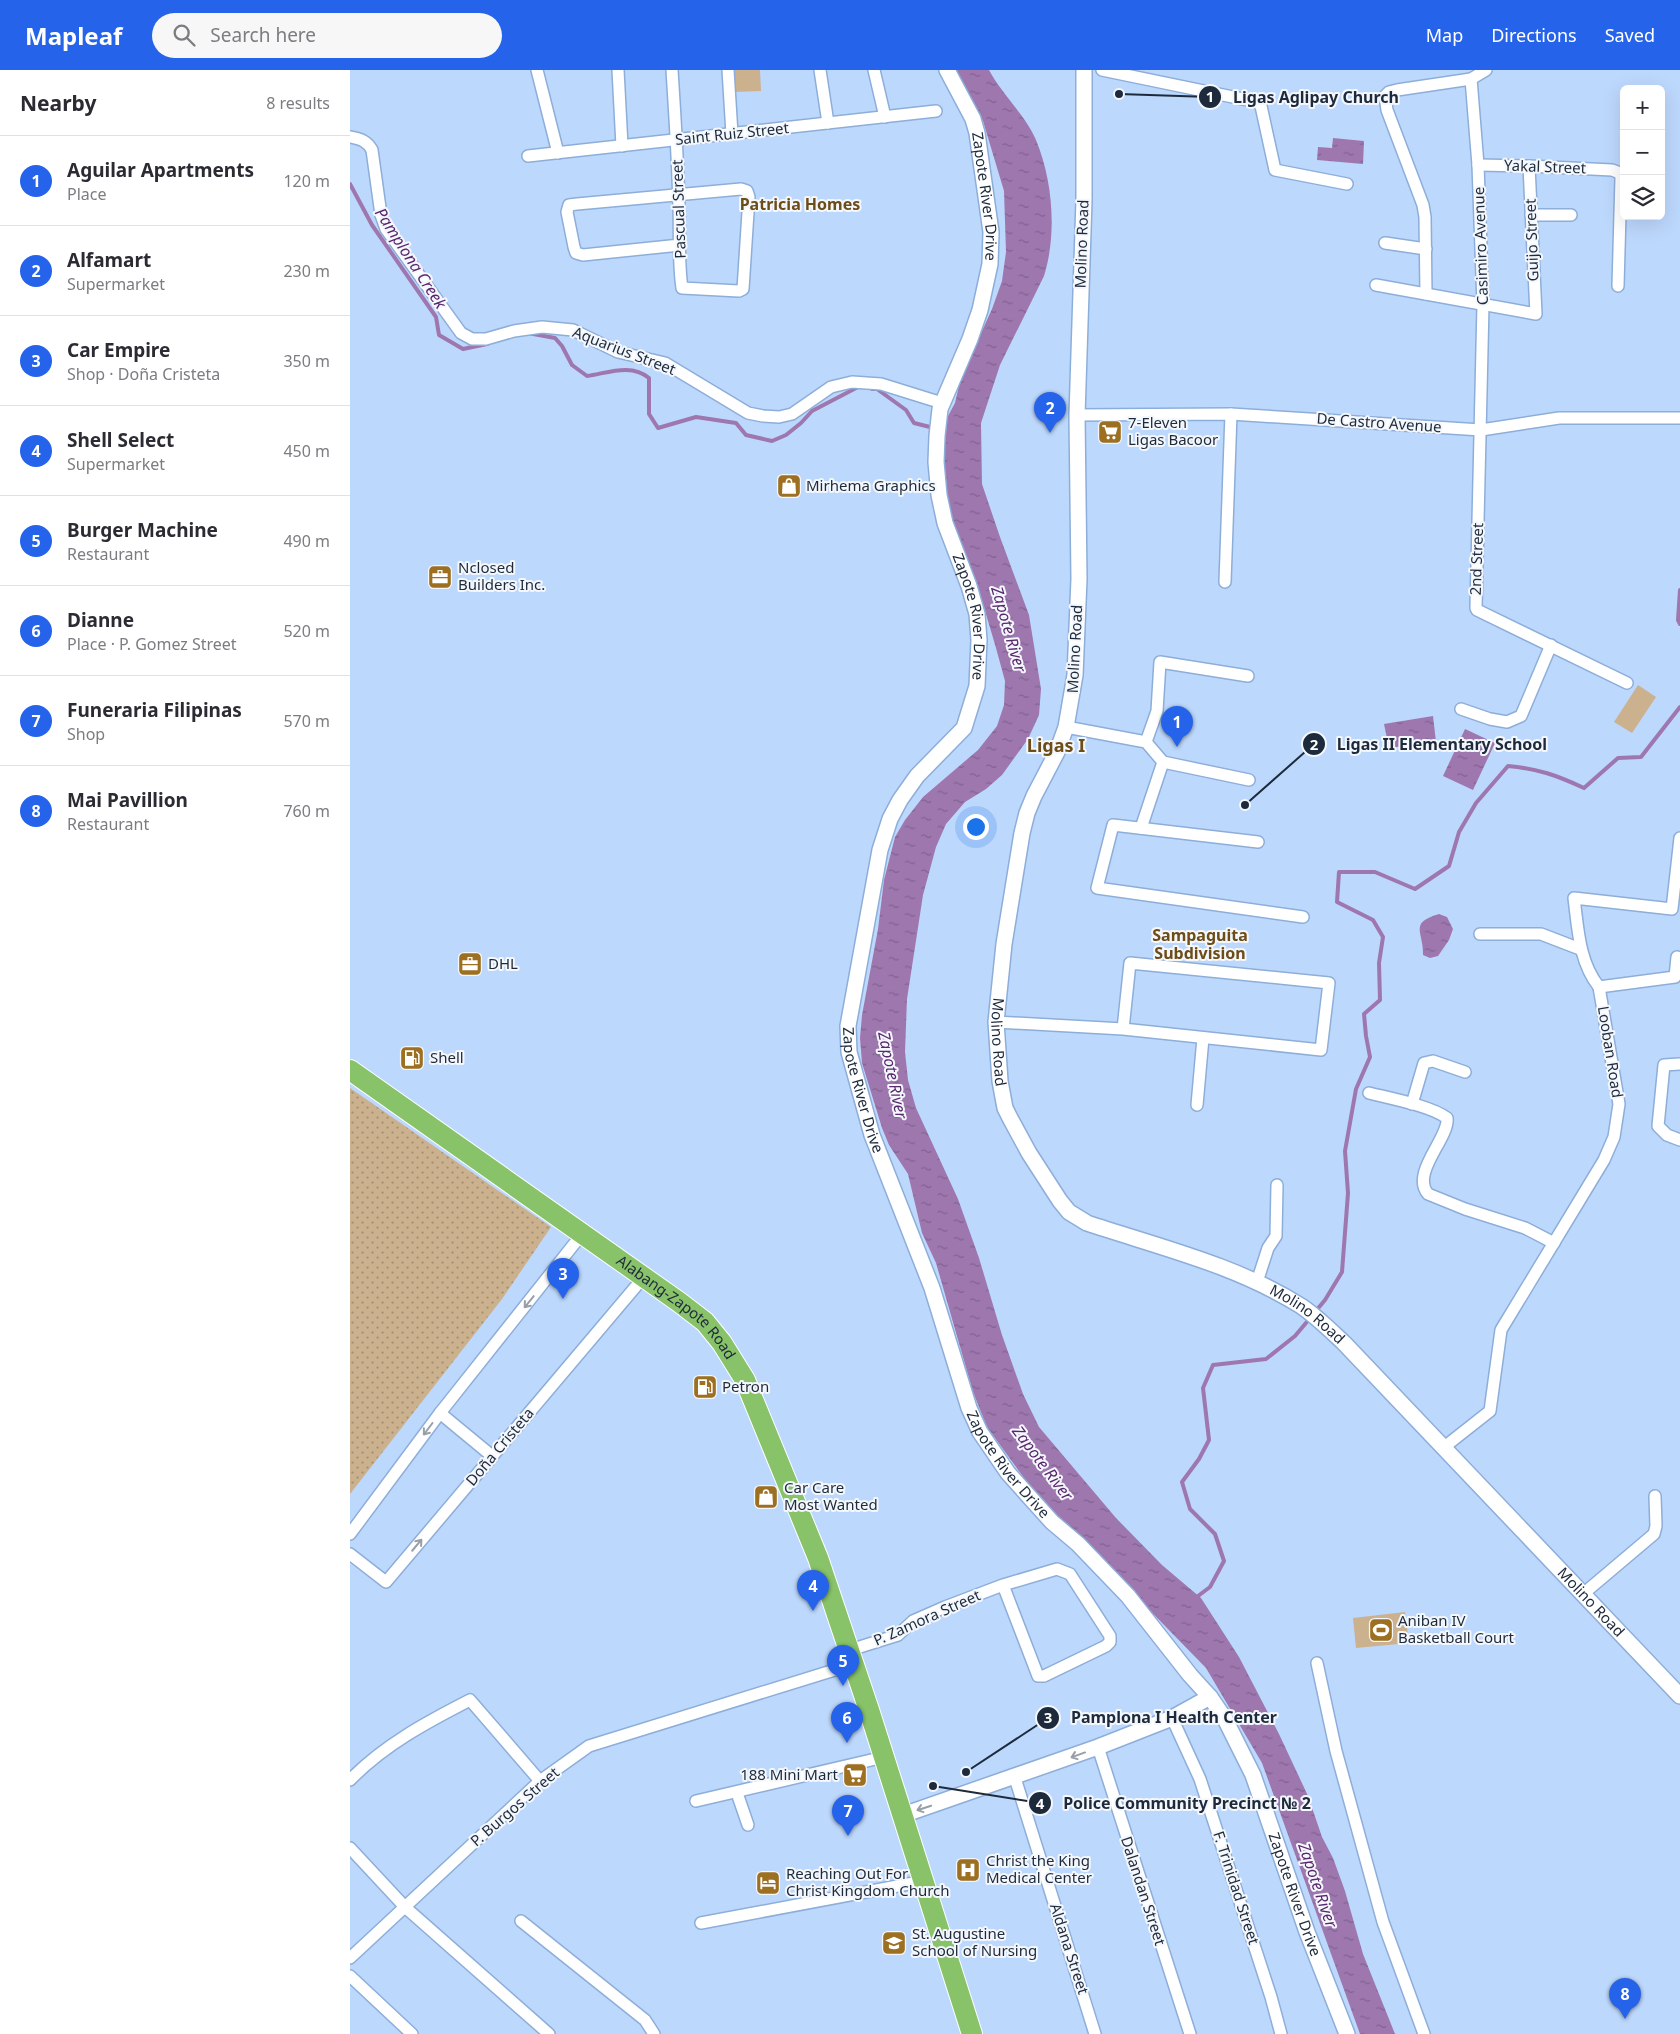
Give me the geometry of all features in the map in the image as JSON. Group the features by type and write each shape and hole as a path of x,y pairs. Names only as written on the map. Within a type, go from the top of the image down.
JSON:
{"highway":[{"name":"Alabang-Zapote Road","path":"350,1070 679,1302 705,1322 722,1343 744,1380 818,1558 852,1657 972,2034"}],"main road":[{"name":"Zapote River Drive","path":"946,70 972,119 979,145 991,232 988,276 980,310 970,339 941,406 937,436 937,480 942,512 977,614 979,640 977,686 964,728 916,776 900,800 888,826 880,850 848,1026 849,1052 872,1135 932,1288 969,1408 980,1432 1008,1473 1052,1522 1078,1544 1128,1596 1190,1676 1210,1697 1225,1719 1253,1775 1307,1932 1347,2034"},
{"name":"Molino Road","path":"1084,70 1084,200 1077,415 1078,579 1072,703 1057,752 1034,796 1022,833 1004,944 996,1022 1000,1081 1006,1108 1029,1153 1069,1212 1087,1223 1175,1251 1257,1282 1302,1306 1319,1320 1344,1343 1680,1696"},
{"path":"903,1815 1014,1778 1098,1747 1172,1718 1210,1697"}],"street":[{"path":"537,70 558,153"},
{"path":"618,70 622,146"},
{"name":"Pascual Street","path":"672,70 677,140 678,193 682,288 739,291 743,289 749,197 747,191 741,188 678,193"},
{"path":"728,70 732,134"},
{"path":"820,70 828,123"},
{"path":"874,70 886,117"},
{"path":"1102,70 1257,102 1261,106 1275,170 1347,184"},
{"path":"1426,294 1426,217 1387,110 1385,96 1389,92 1397,90 1471,79 1486,70"},
{"name":"Casimiro Avenue","path":"1471,79 1478,165 1483,305 1481,430"},
{"name":"Saint Ruiz Street","path":"528,156 936,111"},
{"name":"Aquarius Street","path":"350,137 362,139 372,150 381,214 386,229 436,296 456,327 472,340 486,340 514,331 542,328 573,330 618,352 665,363 748,413 763,416 779,417 792,414 831,387 852,382 881,384 941,406"},
{"name":"Yakal Street","path":"1478,165 1612,170 1620,173 1618,286"},
{"name":"Guijo Street","path":"1483,305 1536,314 1529,166"},
{"path":"678,193 569,206 567,212 576,253 583,255 680,245"},
{"path":"1531,215 1571,214"},
{"path":"1385,243 1426,249"},
{"path":"1376,285 1483,305"},
{"path":"1226,582 1231,414"},
{"name":"De Castro Avenue","path":"1077,415 1231,414 1481,430 1559,418 1680,418"},
{"name":"2nd Street","path":"1481,430 1477,610 1627,683"},
{"path":"1461,709 1507,722 1521,716 1551,646"},
{"path":"1146,742 1157,711 1160,662 1248,676"},
{"path":"1066,727 1146,742 1162,762 1249,780"},
{"path":"1141,828 1162,762"},
{"path":"1258,842 1113,825 1097,888 1304,918"},
{"name":"Looban Road","path":"1443,1448 1490,1411 1501,1330 1604,1160 1614,1137 1619,1104 1599,987 1580,949 1574,898 1672,909 1680,838"},
{"path":"1480,934 1541,934 1580,949"},
{"path":"1599,987 1675,977 1677,957"},
{"path":"996,1022 1123,1029 1321,1050 1329,983 1130,963 1123,1029"},
{"path":"1197,1105 1203,1038"},
{"path":"1412,1104 1424,1063 1432,1061 1465,1072"},
{"path":"1680,1064 1664,1065 1658,1126 1667,1135 1680,1140"},
{"path":"1369,1093 1412,1104 1446,1116 1447,1120 1427,1167 1423,1185 1428,1194 1465,1209 1525,1228 1554,1243"},
{"path":"1257,1282 1268,1248 1276,1236 1277,1186"},
{"path":"350,1534 440,1413 582,1234"},
{"name":"Doña Cristeta","path":"350,1554 386,1582 643,1278"},
{"path":"440,1413 492,1456"},
{"path":"1583,1594 1654,1534 1656,1526 1655,1496"},
{"name":"P. Zamora Street","path":"852,1657 895,1636 917,1619 1003,1585 1053,1569 1068,1572 1110,1636 1110,1642 1106,1646 1062,1668 1044,1676 1038,1676 1003,1585"},
{"name":"P. Burgos Street","path":"350,1958 540,1781 589,1746 852,1657"},
{"path":"1317,1663 1336,1751 1383,1922 1424,2034"},
{"path":"350,1780 365,1765 401,1738 470,1700 540,1781"},
{"name":"F. Trinidad Street","path":"1172,1718 1200,1779 1271,1997 1281,2034"},
{"name":"Dalandan Street","path":"1098,1747 1190,2034"},
{"path":"696,1801 737,1793 884,1756"},
{"name":"Aldana Street","path":"1014,1778 1095,2034"},
{"path":"737,1793 748,1825"},
{"path":"350,1848 406,1907 549,2034"},
{"path":"701,1923 924,1881"},
{"path":"522,1921 645,2020 654,2034"},
{"path":"350,1976 412,2034"}],"shaded area":[{"path":"732,70 760,70 761,91 733,92"},
{"path":"1638,685 1656,697 1632,733 1614,722"},
{"path":"350,1088 551,1227 502,1299 350,1494"},
{"name":"Aniban IV Basketball Court","path":"1405,1612 1409,1643 1356,1648 1353,1618"}],"water":[{"name":"Zapote River","path":"954,70 989,70 1032,131 1042,156 1049,190 1052,225 1051,243 1044,276 1000,365 981,423 982,484 1029,615 1041,689 1039,715 1028,739 1002,775 986,789 965,802 946,824 936,847 923,895 907,999 905,1052 908,1080 916,1108 958,1199 979,1258 1002,1335 1023,1394 1039,1427 1116,1518 1162,1565 1201,1598 1239,1657 1279,1734 1308,1796 1322,1837 1333,1858 1345,1891 1363,1954 1395,2034 1360,2034 1262,1763 1206,1668 1086,1542 1037,1496 987,1427 973,1392 936,1263 922,1233 908,1174 889,1145 862,1063 860,1038 862,1015 878,929 884,880 895,837 905,820 923,797 978,750 997,726 1004,705 1005,681 983,604 952,521 943,480 941,429 955,403 961,377 992,309 1002,281 1006,252 1004,191 983,121"},
{"path":"1333,138 1364,141 1363,164 1317,160 1318,147 1332,148"},
{"path":"1433,716 1436,742 1389,748 1384,724"},
{"path":"1465,729 1495,743 1473,790 1443,776"},
{"path":"1439,914 1447,917 1453,929 1449,940 1438,956 1430,958 1423,955 1420,929 1424,921 1429,917"}],"waterway":[{"name":"Pamplona Creek","path":"350,184 372,225 436,317 439,335 463,349 487,344"},
{"name":"Pamplona Creek","path":"528,333 555,338 562,346 572,365 587,376 627,370 642,373 649,378 649,414 658,428 696,417 736,423 746,435 772,441 786,435 812,411 858,387"},
{"name":"Pamplona Creek","path":"872,389 877,389 906,410 914,423 934,428"},
{"path":"1680,590 1678,620 1680,624"},
{"path":"1315,1312 1325,1300 1342,1272 1348,1193 1345,1151 1356,1089 1370,1057 1364,1014 1380,1000 1379,963 1383,937 1373,920 1337,902 1339,872 1375,872 1415,889 1449,866 1459,832 1476,803 1508,766 1547,773 1584,788 1618,758 1641,757 1680,707"},
{"path":"1194,1599 1210,1587 1224,1561 1215,1534 1190,1509 1182,1482 1199,1459 1209,1440 1203,1388 1213,1365 1266,1359 1295,1336 1311,1317"}],"place":[{"name":"Ligas Aglipay Church","path":"1119,94"},
{"name":"7-Eleven Ligas Bacoor","path":"1110,432"},
{"name":"Alfamart","path":"1050,433"},
{"name":"Mirhema Graphics","path":"789,486"},
{"name":"Nclosed Builders Inc.","path":"440,577"},
{"name":"Aguilar Apartments","path":"1177,747"},
{"name":"Ligas II Elementary School","path":"1245,805"},
{"name":"DHL","path":"470,964"},
{"name":"Shell","path":"412,1058"},
{"name":"Car Empire","path":"563,1299"},
{"name":"Petron","path":"705,1387"},
{"name":"Car Care Most Wanted","path":"766,1497"},
{"name":"Shell Select","path":"813,1611"},
{"name":"Aniban IV Basketball Court","path":"1381,1630"},
{"name":"Burger Machine","path":"843,1686"},
{"name":"Dianne","path":"847,1743"},
{"name":"Pamplona I Health Center","path":"966,1772"},
{"name":"188 Mini Mart","path":"855,1775"},
{"name":"Police Community Precinct № 2","path":"933,1786"},
{"name":"Funeraria Filipinas","path":"848,1836"},
{"name":"Christ the King Medical Center","path":"968,1870"},
{"name":"Reaching Out For Christ Kingdom Church","path":"768,1883"},
{"name":"St. Augustine School of Nursing","path":"894,1943"},
{"name":"Mai Pavillion","path":"1625,2019"}],"district":[{"name":"Patricia Homes","path":"800,204"},
{"name":"Ligas I","path":"1056,746"},
{"name":"Sampaguita Subdivision","path":"1200,944"}]}
